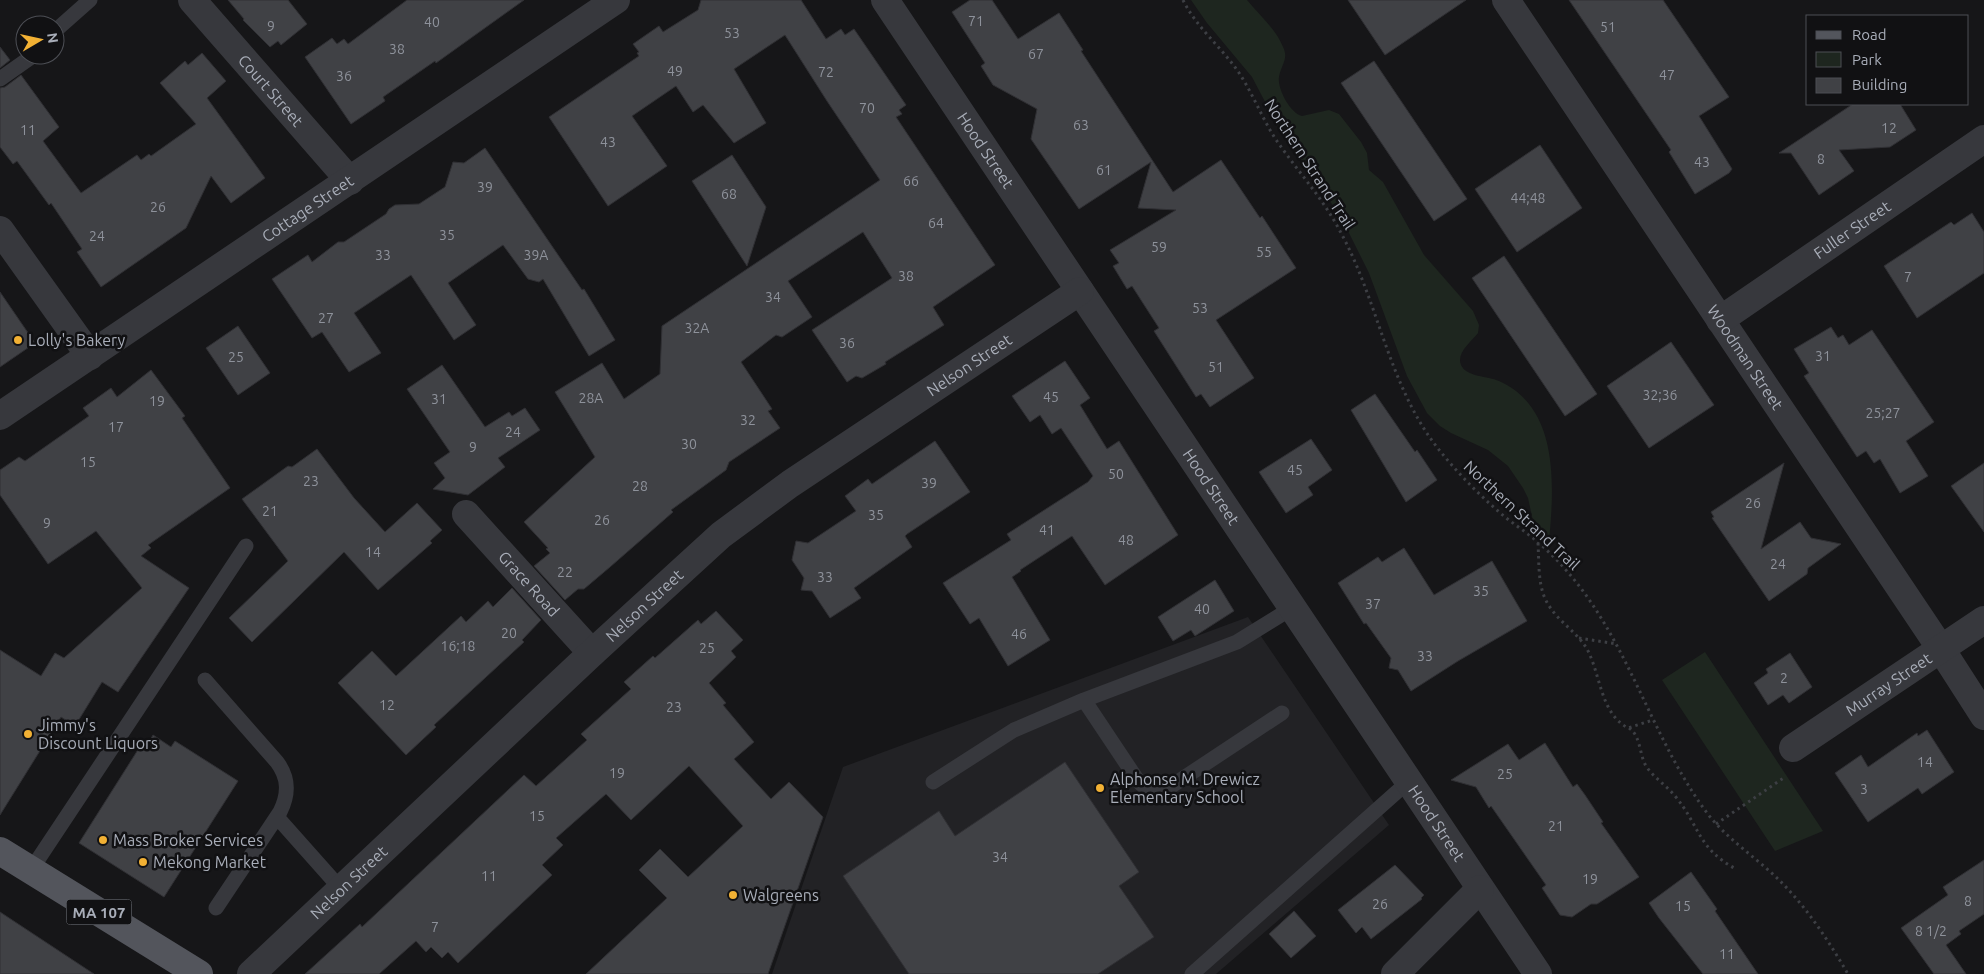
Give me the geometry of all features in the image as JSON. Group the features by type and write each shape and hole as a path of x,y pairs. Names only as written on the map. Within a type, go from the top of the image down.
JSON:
{"main road":[{"name":"MA 107","path":"0,851 199,974"}],"street":[{"name":"Court Street","path":"192,0 350,181"},
{"name":"Cottage Street","path":"0,416 616,0"},
{"name":"Hood Street","path":"885,0 1538,974"},
{"name":"Woodman Street","path":"1506,0 1984,716"},
{"name":"Fuller Street","path":"1720,320 1984,139"},
{"path":"0,230 90,356"},
{"name":"Nelson Street","path":"251,974 592,653 714,541 768,499 1080,292"},
{"name":"Grace Road","path":"466,514 592,653"},
{"name":"Murray Street","path":"1793,748 1984,620"},
{"path":"1396,974 1480,889"}],"lane":[{"path":"65,22 90,0"},
{"path":"0,79 20,65"},
{"path":"31,870 246,546"},
{"path":"933,782 1014,730 1084,700 1237,642 1292,608"},
{"path":"205,680 282,769 286,777 287,795 277,817 216,908"},
{"path":"1084,700 1138,781 1153,791 1162,791 1170,787 1282,713"},
{"path":"1192,974 1408,782"},
{"path":"277,817 341,889"}],"path":[{"name":"Northern Strand Trail","path":"1183,0 1193,16 1241,76 1275,138 1321,199 1340,232 1364,282 1403,390 1423,429 1455,469 1476,491 1538,543 1581,589 1617,644 1653,720 1696,797 1716,824 1776,877 1800,902 1848,974"},
{"path":"1538,543 1541,588 1555,615 1578,638 1592,660 1609,711 1636,737 1646,766 1678,800 1710,851 1736,869"},
{"path":"1578,638 1617,644"},
{"path":"1628,728 1653,720"},
{"path":"1716,824 1797,769 1793,748"}],"shaded area":[{"name":"Alphonse M. Drewicz Elementary School","path":"1248,617 1389,825 1216,974 772,974 843,767"}],"green space":[{"path":"1191,0 1247,0 1272,28 1285,51 1285,59 1279,82 1285,100 1297,114 1302,116 1329,110 1339,114 1361,142 1367,153 1369,170 1383,182 1424,255 1473,311 1479,325 1478,333 1462,352 1461,365 1468,372 1499,381 1519,393 1533,410 1543,429 1549,451 1551,474 1552,497 1549,542 1535,530 1528,498 1508,466 1488,450 1440,426 1427,413 1407,376 1369,273 1342,219 1283,136 1252,77 1207,23"},
{"path":"1705,652 1823,831 1775,851 1662,680"}],"building":[{"path":"228,0 288,0 307,24 281,45 278,41 270,47 243,20"},
{"path":"407,0 524,0 436,63 435,61 383,97 385,101 351,124 305,57 332,38 337,44 344,39 348,44"},
{"path":"701,0 801,0 826,39 841,29 845,35 854,29 906,105 899,110 902,114 896,117 995,265 933,307 944,325 885,362 886,364 862,378 856,376 847,382 812,330 892,278 863,232 788,281 812,317 782,337 776,335 741,362 772,409 768,411 780,428 729,462 726,470 671,510 673,512 610,567 584,589 578,589 565,600 534,566 550,553 546,549 548,548 524,522 595,457 555,392 602,363 624,399 660,374 662,326 880,180 785,35 734,69 766,123 734,143 703,105 693,112 676,86 632,116 667,166 608,206 549,117 639,56 637,53 639,52 633,44 659,26 663,32 698,10"},
{"path":"970,0 992,0 1018,39 1059,13 1083,50 1081,51 1173,192 1221,160 1260,218 1262,216 1296,268 1216,320 1254,378 1210,407 1201,394 1196,397 1154,331 1159,328 1132,286 1127,289 1113,266 1119,263 1110,250 1176,210 1138,208 1151,162 1079,209 1031,139 1037,109 993,85 981,66 985,63 952,12"},
{"path":"1348,0 1466,0 1385,55"},
{"path":"1569,0 1663,0 1729,97 1699,116 1732,169 1729,173 1695,194 1669,152 1671,150"},
{"path":"0,47 10,60 0,68"},
{"path":"202,53 226,81 207,98 265,178 231,203 211,176 186,228 101,287 77,252 82,249 51,203 49,205 17,161 13,164 0,147 0,88 5,87 21,75 59,127 43,141 81,193 137,155 141,160 149,154 151,156 196,124 160,83 185,61 188,65"},
{"path":"1374,61 1467,199 1434,221 1341,83"},
{"path":"1851,105 1901,105 1916,130 1890,147 1839,150 1854,171 1819,195 1791,153 1779,153"},
{"path":"1540,145 1582,208 1517,252 1475,189"},
{"path":"485,148 582,290 584,289 615,340 589,356 543,279 539,282 528,279 503,245 448,283 476,325 454,340 411,275 354,313 381,353 349,372 322,332 312,338 272,279 308,255 312,262 338,242 344,242 386,214 395,205 419,204 445,187 453,162 464,163"},
{"path":"732,155 766,207 747,266 692,181"},
{"path":"1972,213 1984,232 1984,273 1917,318 1884,266 1951,222 1954,225"},
{"path":"1504,256 1597,394 1565,416 1472,278"},
{"path":"0,292 35,343 0,367"},
{"path":"238,326 270,373 238,395 206,348"},
{"path":"1831,327 1838,338 1843,335 1849,345 1872,330 1934,422 1906,441 1928,476 1900,493 1880,459 1874,463 1866,451 1857,457 1804,376 1809,373 1794,349"},
{"path":"1671,342 1714,405 1649,448 1607,386"},
{"path":"1065,361 1090,398 1080,405 1107,449 1119,441 1178,535 1105,585 1072,536 1020,570 1012,577 1050,640 1008,666 979,618 970,624 943,583 1011,540 1007,534 1088,482 1093,476 1061,428 1052,434 1040,415 1030,422 1012,396"},
{"path":"442,365 485,427 509,412 512,416 525,408 540,430 498,458 505,467 468,495 433,489 445,478 434,463 450,452 407,389"},
{"path":"151,370 185,416 182,418 230,488 148,545 151,548 141,556 189,588 118,692 102,682 75,726 61,717 0,815 0,650 41,676 55,653 64,658 142,588 96,531 48,564 0,495 0,470 19,457 25,461 89,416 83,408 111,388 117,397"},
{"path":"1375,394 1437,480 1406,502 1351,410"},
{"path":"1311,439 1332,470 1308,487 1313,495 1286,513 1259,472"},
{"path":"935,441 970,492 907,534 905,536 912,547 854,588 861,598 830,618 812,591 801,590 804,578 792,560 796,541 808,543 856,511 845,496 868,479 872,484"},
{"path":"317,449 354,498 385,532 417,503 442,530 430,541 432,543 378,590 344,552 252,642 229,618 288,561 242,499 288,466 292,467"},
{"path":"1784,463 1761,549 1800,522 1811,538 1841,544 1808,568 1807,574 1769,601 1712,518 1714,517 1711,512"},
{"path":"1984,463 1984,532 1951,486"},
{"path":"1404,548 1434,595 1492,561 1527,621 1411,691 1398,670 1389,668 1391,658 1366,623 1364,624 1338,583 1378,557 1382,562"},
{"path":"1215,580 1234,611 1195,636 1191,630 1173,641 1158,617"},
{"path":"512,588 541,620 522,640 524,642 434,725 436,727 406,755 338,683 372,651 396,676 461,616 466,622 488,601 493,607"},
{"path":"716,611 743,640 731,651 736,657 709,683 726,703 723,705 754,742 734,759 771,799 789,782 823,817 768,974 586,974 667,898 639,870 660,849 688,877 743,826 689,766 631,820 606,794 556,838 563,845 542,865 552,875 458,963 448,952 442,958 431,947 426,952 416,941 379,974 305,974 360,924 362,927 524,775 536,786 587,740 581,734 631,689 624,682 653,656 655,658 698,620 701,624"},
{"path":"1790,653 1812,687 1789,703 1783,695 1768,705 1754,683 1768,673 1766,669"},
{"path":"1927,730 1954,772 1922,794 1918,788 1868,822 1835,773 1861,755 1868,767 1917,733 1918,736"},
{"path":"153,735 171,747 175,741 238,781 164,897 79,843 141,745 146,748"},
{"path":"1545,743 1573,787 1577,784 1585,795 1603,822 1601,823 1639,877 1597,904 1591,904 1572,917 1560,915 1542,888 1546,885 1491,806 1489,808 1476,787 1451,780 1508,744 1519,760"},
{"path":"1065,762 1139,872 1119,886 1154,937 1098,974 909,974 843,876 939,811 955,836"},
{"path":"1984,860 1984,914 1959,931 1961,934 1946,945 1966,974 1934,974 1901,928 1948,895 1943,887"},
{"path":"1395,865 1424,895 1422,899 1371,939 1362,927 1356,933 1338,910"},
{"path":"1691,872 1758,974 1703,974 1649,903"},
{"path":"1294,911 1316,936 1291,958 1269,934"},
{"path":"0,912 94,974 0,974"}],"place":[{"name":"Lolly's Bakery","path":"18,340"},
{"name":"Jimmy's Discount Liquors","path":"28,734"},
{"name":"Alphonse M. Drewicz Elementary School","path":"1100,788"},
{"name":"Mass Broker Services","path":"103,840"},
{"name":"Mekong Market","path":"143,862"},
{"name":"Walgreens","path":"733,895"}]}
